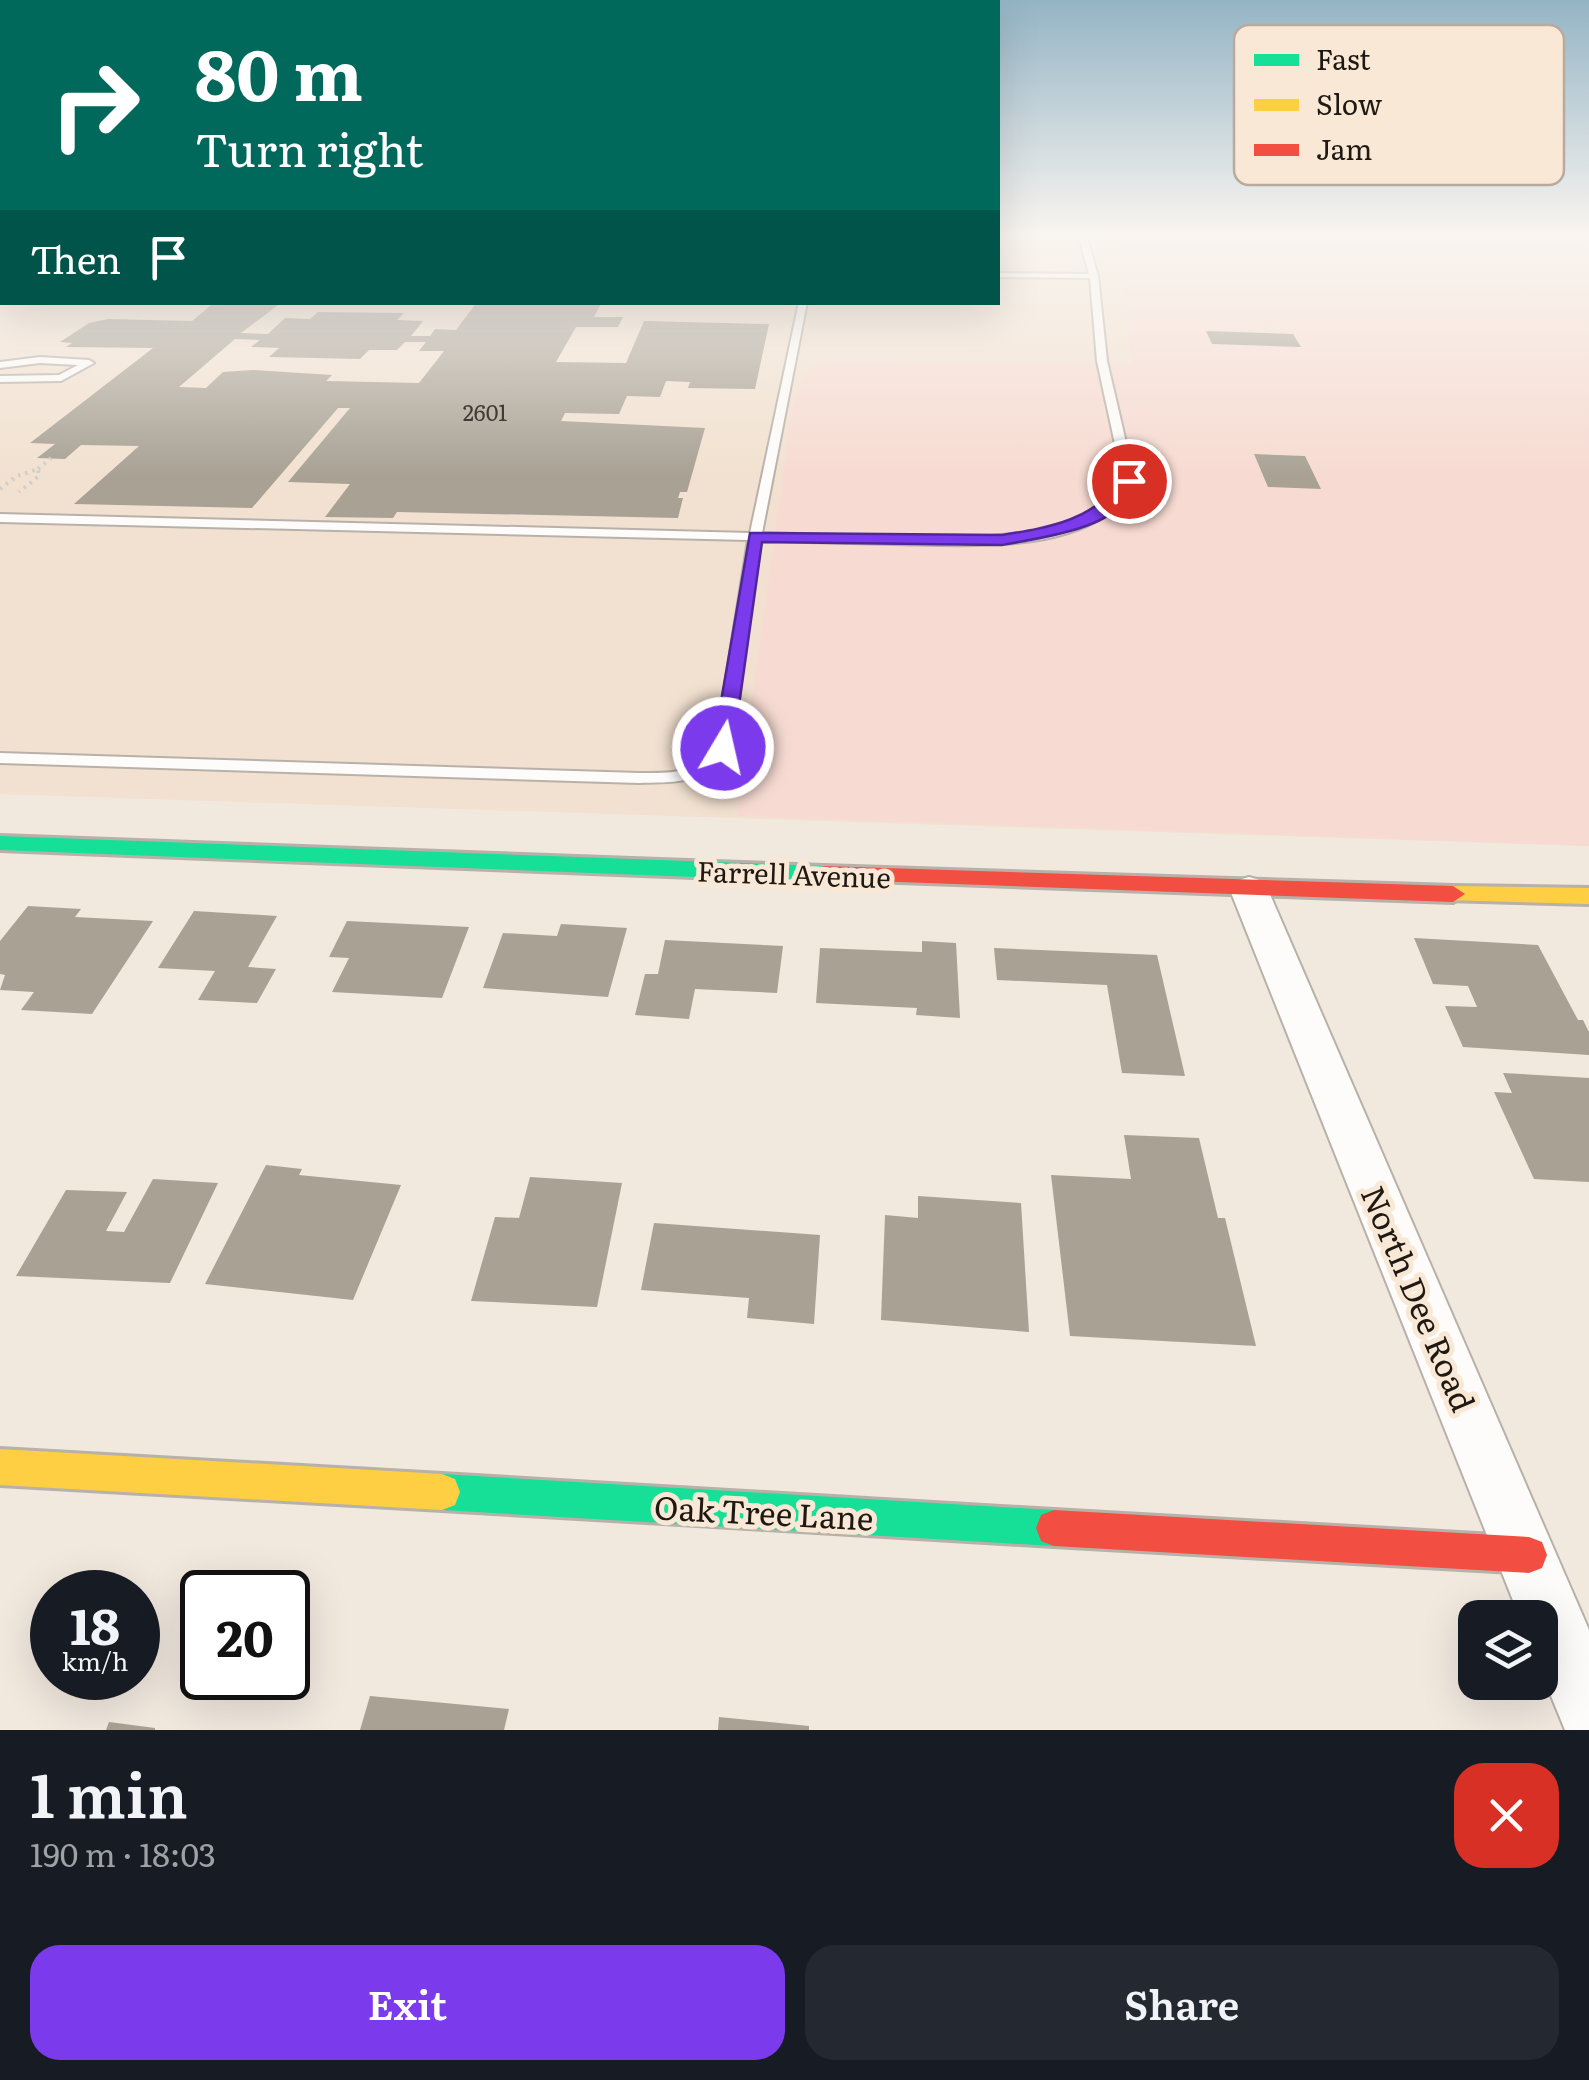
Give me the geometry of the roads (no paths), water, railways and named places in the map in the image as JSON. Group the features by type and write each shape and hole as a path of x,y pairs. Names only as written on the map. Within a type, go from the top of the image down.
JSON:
{"street":[{"name":"Farrell Avenue","path":"0,843 1248,890 1589,896"},
{"name":"North Dee Road","path":"1248,890 1529,1556 1589,1708"},
{"name":"Oak Tree Lane","path":"0,1467 1529,1556"}],"lane":[{"path":"0,758 640,778 701,772 716,762 723,748 755,537 800,315"},
{"path":"0,518 1002,540 1073,525 1113,504 1129,481 1102,361 1098,315"},
{"path":"0,365 40,360 89,363 61,378 0,379"}]}
